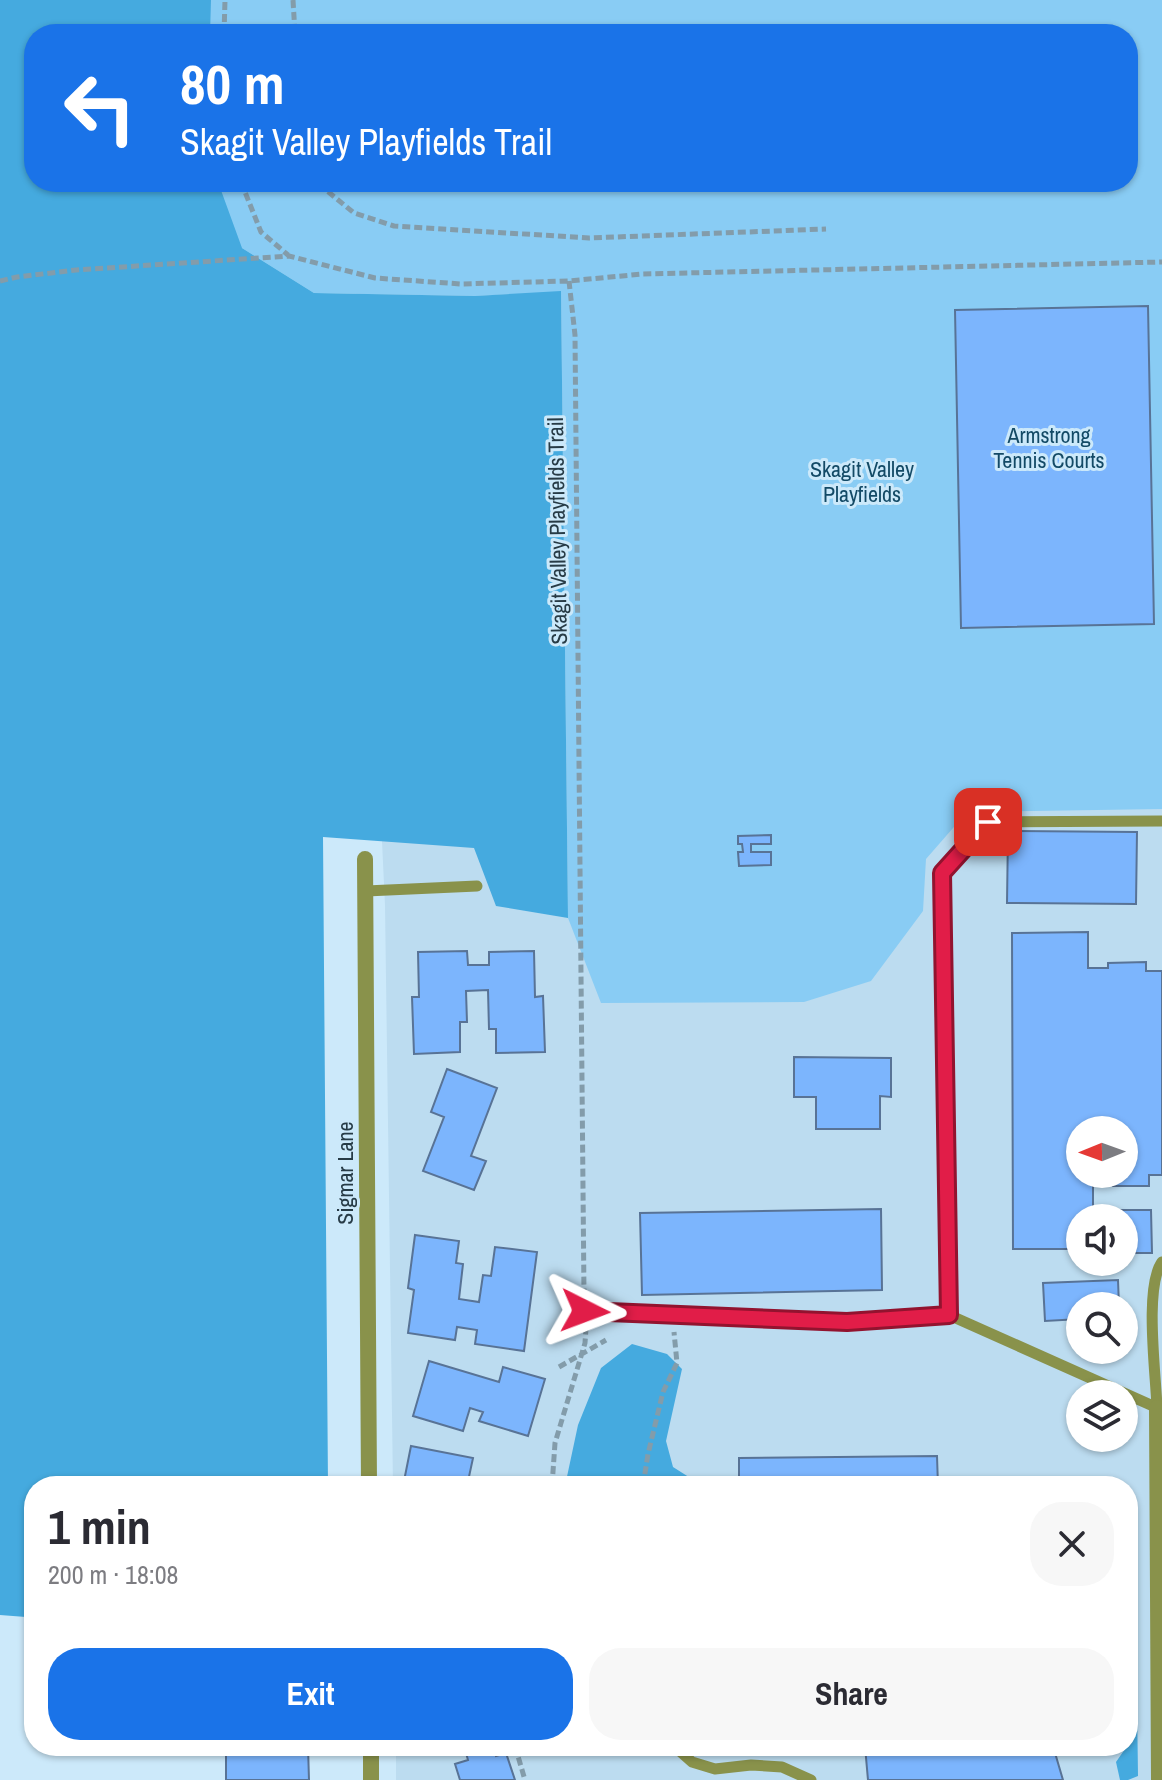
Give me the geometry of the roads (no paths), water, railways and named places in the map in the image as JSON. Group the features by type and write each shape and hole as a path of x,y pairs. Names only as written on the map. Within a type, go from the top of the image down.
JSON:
{"street":[{"name":"Sigmar Lane","path":"365,859 369,1476"},
{"path":"1159,1780 1160,1409"},
{"path":"371,1756 371,1780"}],"lane":[{"path":"949,1315 942,873 988,822 1162,821"},
{"path":"366,891 477,886"},
{"path":"585,1311 847,1322 949,1315 1160,1409 1152,1302 1162,1262"},
{"path":"685,1756 692,1762 715,1769 751,1765 782,1767 811,1780"}],"park label":[{"name":"Armstrong Tennis Courts","path":"1049,448"},
{"name":"Skagit Valley Playfields","path":"862,482"}]}
